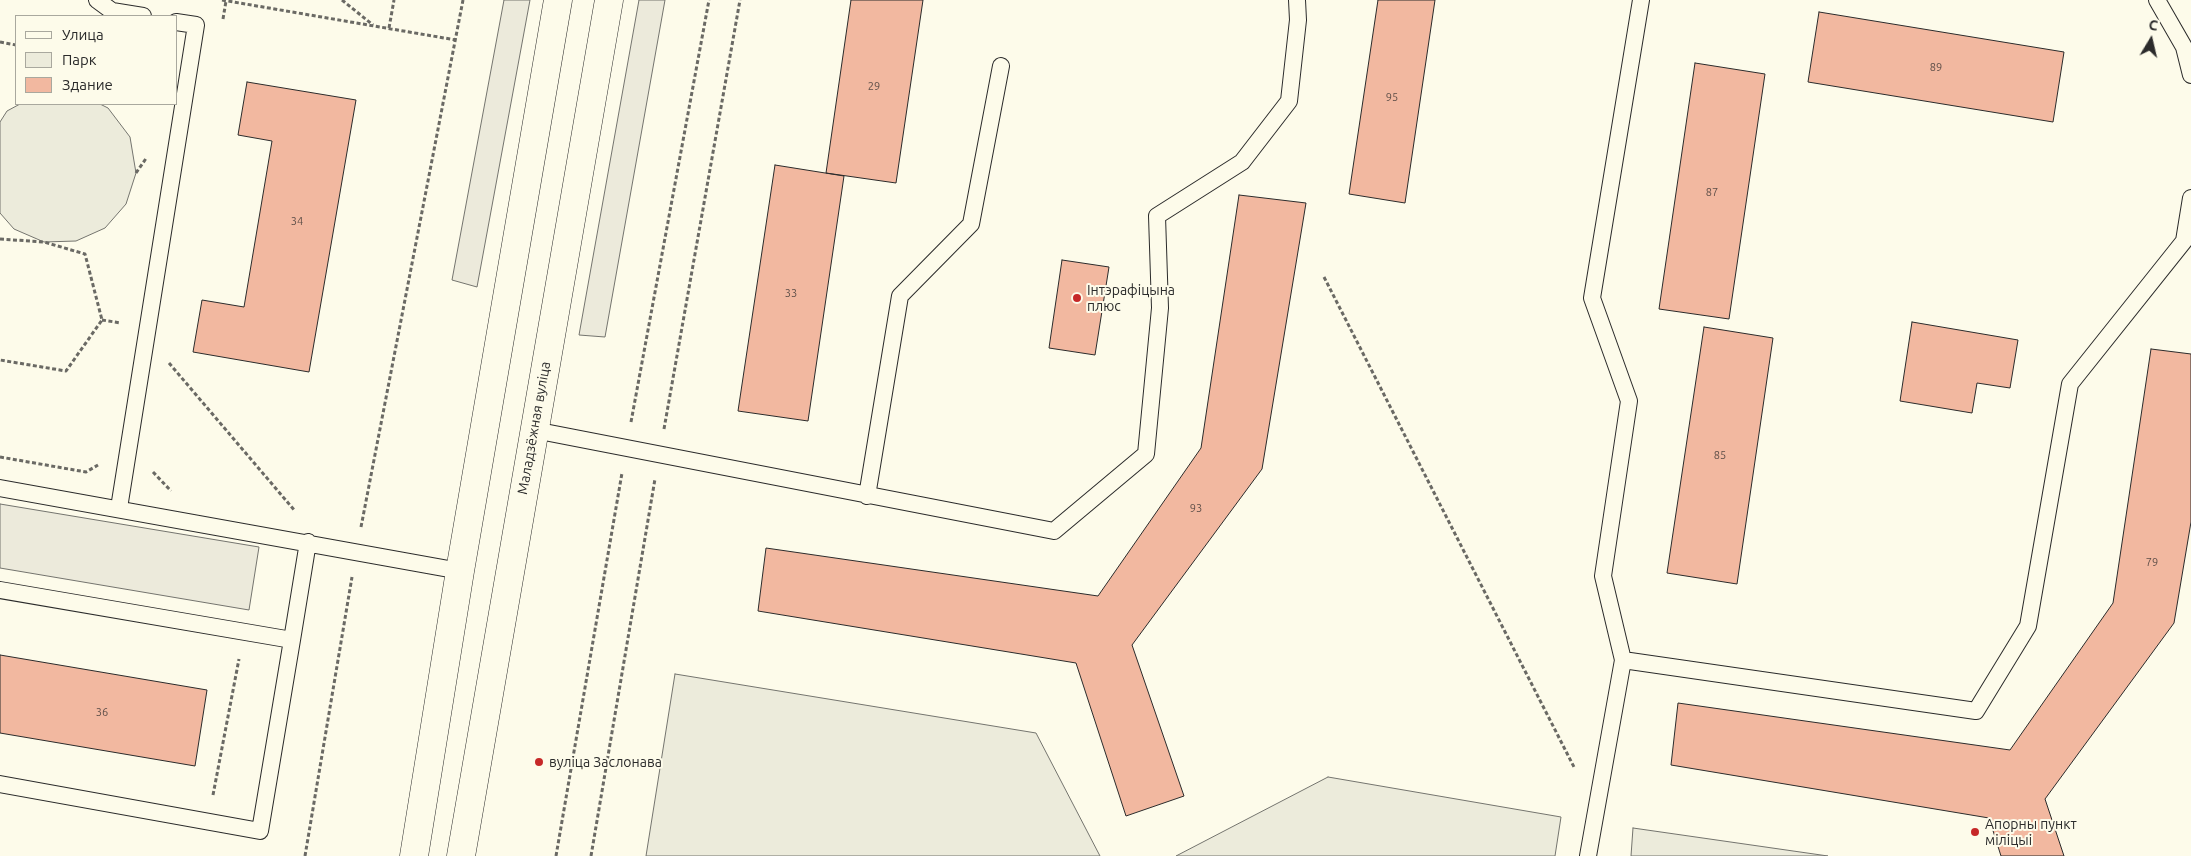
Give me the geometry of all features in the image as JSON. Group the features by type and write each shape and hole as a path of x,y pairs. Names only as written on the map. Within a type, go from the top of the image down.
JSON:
{"main road":[{"path":"414,856 460,571 558,0"},
{"name":"Маладзёжная вуліца","path":"461,856 609,0"}],"lane":[{"path":"97,0 112,11 137,15"},
{"path":"534,430 1054,531 1146,454 1160,308 1157,216 1242,162 1289,101 1298,20 1297,0"},
{"path":"1588,856 1623,660 1603,576 1629,401 1592,298 1641,0"},
{"path":"2157,0 2188,45 2191,76"},
{"path":"119,508 196,26 178,22"},
{"path":"868,496 900,296 971,224 1001,66"},
{"path":"1623,660 1976,711 2028,626 2070,384 2184,241 2191,198"},
{"path":"0,488 308,542 460,571"},
{"path":"0,784 260,831 308,542"},
{"path":"0,590 292,640"}],"path":[{"path":"223,20 224,0 241,1 456,40"},
{"path":"342,0 375,26"},
{"path":"389,28 394,0"},
{"path":"305,856 361,524 464,0"},
{"path":"0,42 15,45"},
{"path":"0,239 44,242 85,254 102,320 66,371 0,360"},
{"path":"1324,277 1576,770"},
{"path":"102,320 131,325"},
{"path":"164,368 165,359 295,512"},
{"path":"0,457 86,472 100,464"},
{"path":"147,466 170,490 180,492"},
{"path":"286,510 304,513"},
{"path":"352,522 361,524"},
{"path":"204,795 213,796 240,652"}],"green space":[{"path":"18,105 102,105 108,108 130,137 136,173 126,204 105,228 76,241 44,242 14,229 0,213 0,122 7,111"},
{"path":"675,674 1036,733 1100,856 646,856"},
{"path":"1328,777 1561,817 1555,856 1176,856"},
{"path":"1633,828 1828,856 1631,856"}],"shaded area":[{"path":"504,0 530,0 477,287 452,280"},
{"path":"639,0 665,0 605,337 579,335"},
{"path":"0,504 259,547 249,610 0,568"}],"building":[{"path":"851,0 923,0 896,183 826,173"},
{"path":"1378,0 1435,0 1405,203 1349,194"},
{"path":"1819,12 2064,52 2053,122 1808,82"},
{"path":"1695,63 1765,74 1729,319 1659,309"},
{"path":"247,82 356,100 309,372 193,352 202,300 244,307 272,141 238,135"},
{"path":"775,165 844,176 808,421 738,411"},
{"path":"1239,195 1306,203 1262,469 1132,645 1184,796 1126,816 1076,663 758,611 766,548 1098,596 1201,448"},
{"path":"1062,260 1109,267 1095,355 1049,348"},
{"path":"1912,322 2018,340 2010,388 1977,383 1972,413 1900,401"},
{"path":"1704,327 1773,338 1737,584 1667,573"},
{"path":"2151,349 2191,354 2191,522 2174,623 2045,799 2064,856 2001,856 1989,818 1671,765 1678,703 2010,750 2113,603"},
{"path":"0,655 207,690 195,766 0,733"}],"place":[{"name":"Інтэрафіцына плюс","path":"1077,298"},
{"name":"вуліца Заслонава","path":"539,762"},
{"name":"Апорны пункт міліцыі","path":"1975,832"}]}
